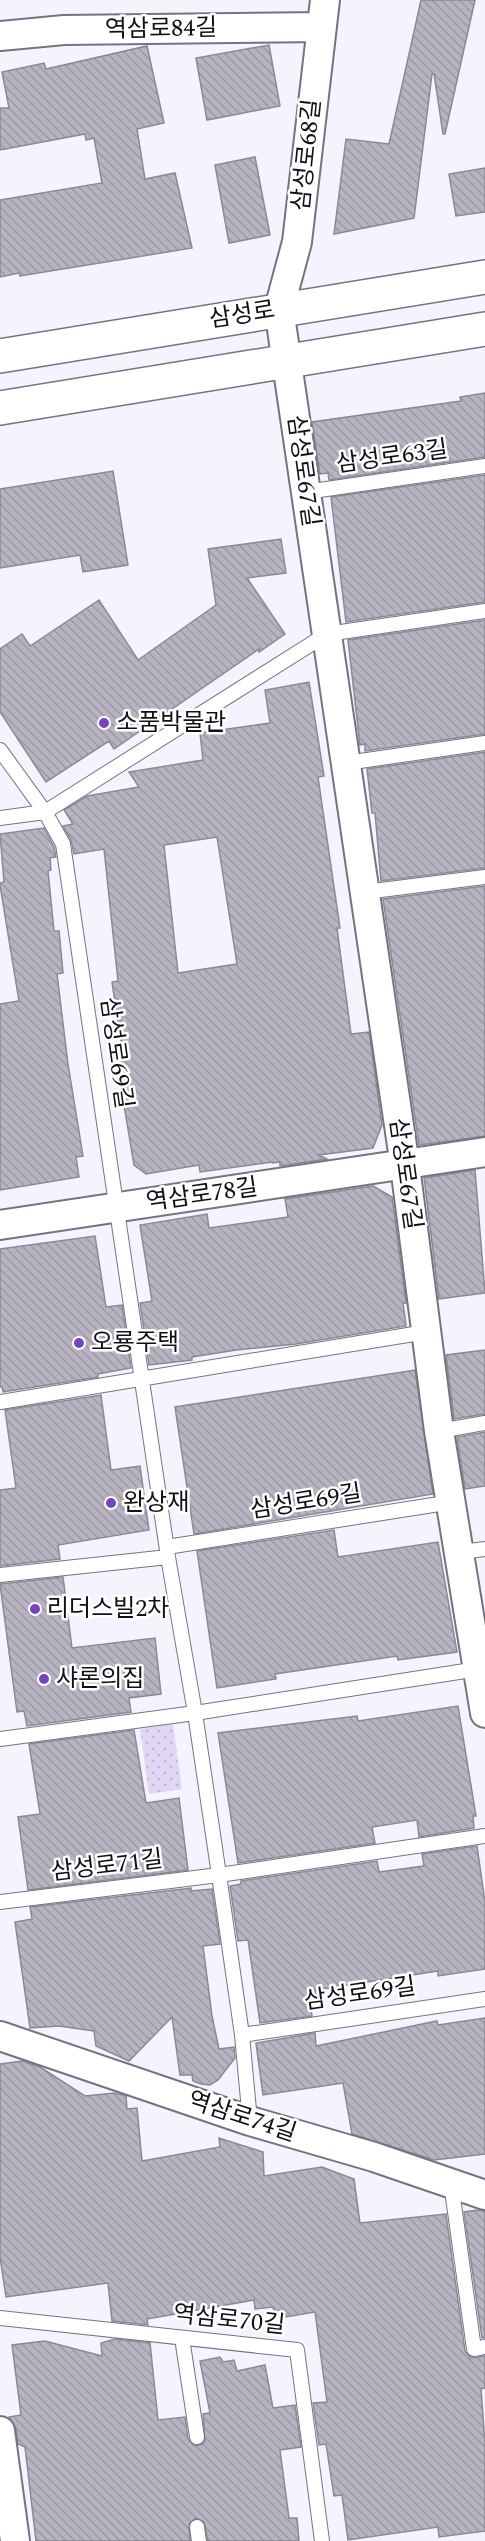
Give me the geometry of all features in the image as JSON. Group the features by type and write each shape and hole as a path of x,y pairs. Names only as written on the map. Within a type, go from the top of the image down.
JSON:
{"main road":[{"name":"삼성로","path":"0,356 485,277"},
{"path":"323,302 332,354"},
{"path":"236,316 242,368"},
{"path":"0,408 485,329"}],"street":[{"name":"역삼로84길","path":"0,36 323,14"},
{"name":"삼성로68길","path":"279,309 297,242 323,14"},
{"name":"삼성로67길","path":"279,309 405,1166 439,1431 452,1502 473,1550 478,1669 484,1704"},
{"name":"역삼로78길","path":"0,1225 405,1166 485,1152"},
{"name":"역삼로74길","path":"0,2036 250,2121 485,2195"},
{"path":"0,2431 15,2541"}],"lane":[{"name":"삼성로63길","path":"306,492 485,466"},
{"path":"0,818 45,812 327,634 485,611"},
{"path":"346,763 485,743"},
{"name":"삼성로69길","path":"0,750 45,812 63,844 167,1552 195,1713 219,1875 242,2035 250,2121"},
{"path":"364,892 485,877"},
{"path":"0,1402 426,1332"},
{"path":"439,1431 485,1423"},
{"name":"삼성로69길","path":"167,1552 452,1502"},
{"path":"0,1575 167,1552"},
{"path":"0,1739 195,1713 478,1669"},
{"path":"219,1875 485,1836"},
{"name":"삼성로71길","path":"0,1902 219,1875"},
{"name":"삼성로69길","path":"242,2035 485,1999"},
{"path":"452,2183 474,2349 485,2347"},
{"name":"역삼로70길","path":"0,2318 297,2350 322,2541"},
{"path":"182,2338 197,2437"}],"shaded area":[{"path":"173,1724 182,1789 149,1794 140,1729"}],"building":[{"path":"421,0 475,0 445,134 443,134 434,74 432,74 414,218 334,234 346,139 389,144"},
{"path":"269,45 280,106 207,120 196,58"},
{"path":"147,46 164,123 137,129 145,179 175,173 192,248 20,276 19,273 0,277 0,200 102,183 94,138 86,140 85,134 0,150 0,108 9,108 2,72 44,63 46,69"},
{"path":"255,157 270,235 229,243 215,165"},
{"path":"485,168 485,212 456,216 449,174"},
{"path":"485,393 485,457 329,480 328,473 320,474 312,422 461,401 460,397"},
{"path":"113,471 128,565 83,572 80,555 0,568 0,489"},
{"path":"485,475 485,602 346,622 331,497"},
{"path":"281,539 286,573 247,578 285,634 259,652 259,649 114,749 109,741 46,782 0,712 0,649 22,634 30,646 99,600 138,660 216,605 208,549"},
{"path":"485,620 485,734 365,751 365,744 360,745 348,640"},
{"path":"309,682 324,776 318,777 340,928 337,928 351,1034 369,1032 382,1125 373,1148 319,1155 327,1159 280,1166 280,1162 273,1162 200,1172 199,1165 146,1174 134,1165 121,1087 118,1057 123,1056 112,982 118,981 104,849 74,854 71,840 63,826 73,824 64,810 87,796 139,787 129,772 203,760 200,733 270,723 265,690","holes":["217,837 237,964 178,973 164,845"]},
{"path":"485,752 485,868 381,881 375,813 372,813 367,769"},
{"path":"44,828 54,847 56,857 50,858 51,870 48,871 54,931 59,931 63,973 57,974 68,1064 83,1156 76,1157 79,1177 0,1190 0,1004 19,1001 0,885 4,882 0,834"},
{"path":"485,886 485,1136 419,1145 383,899"},
{"path":"475,1170 485,1293 439,1299 424,1178"},
{"path":"373,1186 392,1197 406,1303 403,1303 406,1326 149,1365 140,1303 152,1301 140,1225 207,1214 209,1228 288,1217 285,1199"},
{"path":"95,1236 106,1307 122,1305 131,1368 98,1374 98,1377 3,1392 0,1387 0,1249"},
{"path":"485,1350 485,1414 454,1419 446,1355"},
{"path":"415,1370 433,1494 194,1534 175,1407"},
{"path":"101,1395 111,1470 140,1466 149,1530 58,1545 60,1559 0,1566 0,1490 16,1488 5,1410"},
{"path":"485,1432 485,1486 465,1489 457,1437"},
{"path":"334,1530 338,1557 438,1542 457,1652 398,1660 397,1656 275,1674 276,1679 217,1688 197,1551"},
{"path":"63,1577 72,1648 155,1638 161,1694 129,1698 131,1712 27,1726 24,1711 17,1712 0,1584"},
{"path":"458,1706 476,1816 473,1816 474,1828 419,1837 417,1820 372,1827 375,1843 238,1863 218,1733 357,1716 358,1721"},
{"path":"134,1730 146,1803 179,1798 188,1870 28,1890 18,1817 40,1814 29,1744"},
{"path":"477,1846 485,1902 485,1969 438,1976 438,1971 316,1990 316,1995 309,1996 312,2016 260,2023 248,1940 238,1941 230,1886 241,1884 241,1881 377,1861 379,1872 424,1866 422,1854"},
{"path":"191,1888 191,1891 212,1889 220,1944 203,1946 212,2016 219,2049 234,2047 235,2058 218,2080 210,2085 201,2084 193,2081 192,2075 180,2075 172,2017 129,2061 96,2046 94,2031 59,2026 30,2028 15,1922 32,1919 30,1907"},
{"path":"485,2018 485,2154 434,2160 352,2134 343,2083 263,2095 256,2043 315,2033 316,2046 437,2021 438,2025"},
{"path":"22,2061 40,2067 85,2096 115,2093 126,2096 127,2109 137,2108 142,2161 220,2147 219,2138 263,2152 264,2176 322,2167 354,2179 360,2223 446,2214 465,2351 471,2358 485,2356 485,2388 481,2389 485,2443 485,2531 439,2537 438,2527 348,2540 342,2495 334,2496 326,2444 319,2445 313,2403 327,2402 315,2312 286,2317 285,2310 274,2311 273,2307 255,2309 254,2300 147,2319 148,2325 112,2321 108,2283 6,2297 0,2257 0,2064"},
{"path":"485,2211 485,2338 482,2338 464,2212"},
{"path":"115,2339 150,2343 158,2420 185,2417 188,2439 194,2446 205,2441 203,2414 210,2413 200,2361 220,2357 223,2362 234,2360 237,2371 265,2365 273,2408 295,2405 301,2447 280,2450 289,2518 297,2518 299,2541 208,2541 204,2522 196,2518 189,2524 190,2541 36,2541 25,2447 18,2444 16,2428 9,2417 21,2415 12,2345 45,2341 102,2356 101,2343"}],"place":[{"name":"소품박물관","path":"104,723"},
{"name":"오룡주택","path":"79,1343"},
{"name":"완상재","path":"111,1503"},
{"name":"리더스빌2차","path":"35,1609"},
{"name":"샤론의집","path":"44,1679"}]}
